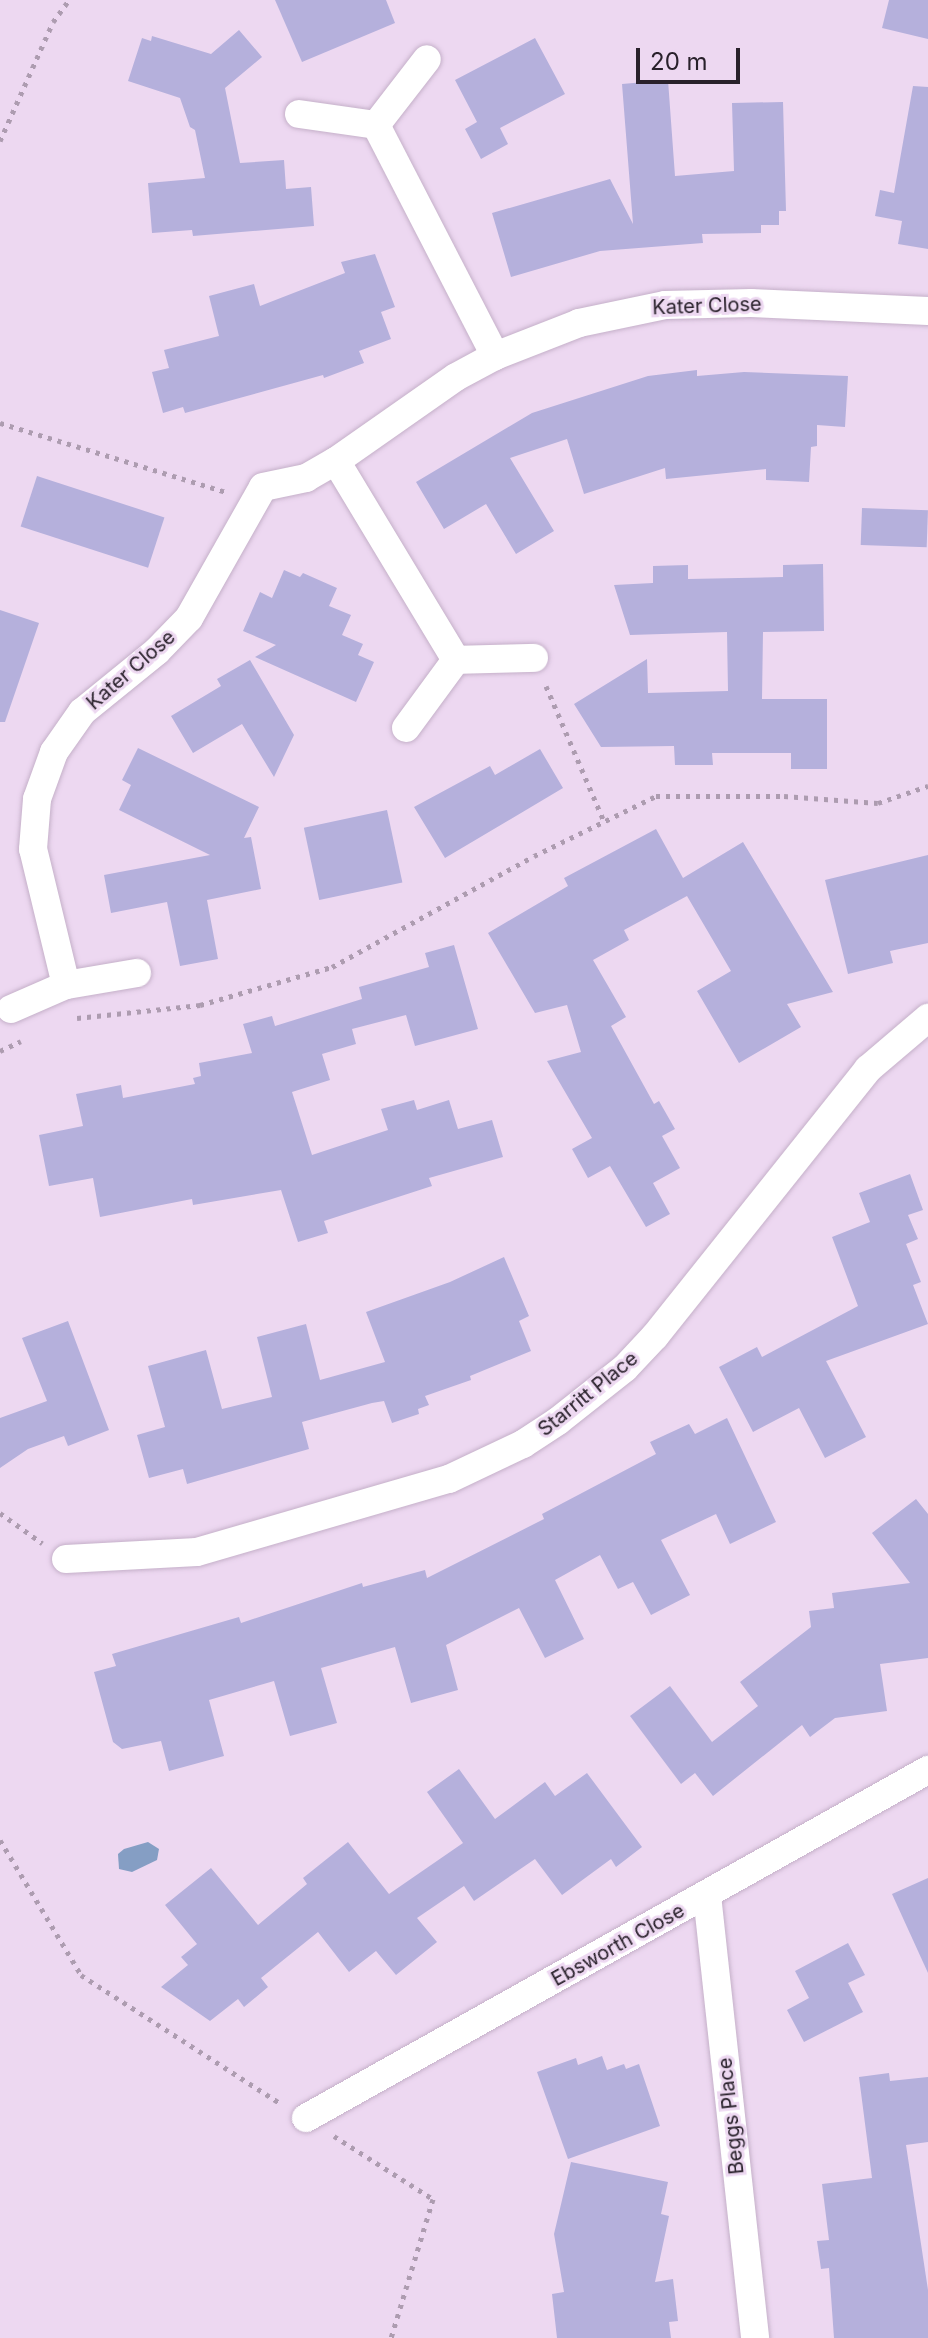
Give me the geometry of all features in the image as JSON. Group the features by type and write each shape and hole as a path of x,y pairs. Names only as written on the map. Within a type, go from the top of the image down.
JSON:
{"street":[{"path":"376,125 427,59"},
{"path":"299,114 376,125"},
{"path":"376,125 495,356"},
{"name":"Kater Close","path":"66,985 33,849 37,799 54,752 82,712 157,651 189,618 263,487 306,478 336,461 456,377 495,356 579,323 665,305 751,303 928,311"},
{"path":"336,461 456,660"},
{"path":"456,660 534,658"},
{"path":"406,728 456,660"},
{"path":"11,1009 66,985 137,973"},
{"name":"Starritt Place","path":"66,1559 197,1552 449,1479 547,1429 625,1368 655,1336 868,1069 928,1018"},
{"name":"Ebsworth Close","path":"306,2118 928,1770"},
{"name":"Beggs Place","path":"707,1895 755,2338"}],"path":[{"path":"0,141 53,22 69,0"},
{"path":"0,423 255,501"},
{"path":"534,658 604,821"},
{"path":"62,1020 200,1005 332,967 534,856 656,796 784,796 878,803 928,786"},
{"path":"0,1051 35,1034"},
{"path":"0,1513 66,1559"},
{"path":"0,1840 81,1975 260,2092 433,2199 391,2338"}],"water":[{"path":"148,1842 159,1849 157,1860 132,1872 119,1869 118,1854 124,1849"}],"building":[{"path":"275,0 386,0 395,23 302,62"},
{"path":"889,0 928,0 928,39 882,28"},
{"path":"239,30 262,57 225,88 240,163 284,160 286,189 311,187 314,226 193,236 192,230 152,233 148,183 205,178 195,130 190,127 180,98 128,81 142,38 151,41 152,36 211,54"},
{"path":"535,38 565,94 500,128 508,144 481,159 465,129 477,122 455,80"},
{"path":"668,80 675,176 734,171 732,103 783,102 786,211 779,211 779,225 761,225 761,233 702,234 703,243 600,251 511,277 492,213 610,179 633,224 622,84"},
{"path":"913,86 928,87 928,249 898,244 902,221 875,216 880,190 894,193"},
{"path":"375,254 395,307 381,312 391,339 359,351 364,363 324,378 323,375 185,413 183,407 163,413 152,372 169,368 164,350 219,336 209,296 254,284 260,306 345,273 341,262"},
{"path":"697,370 697,376 744,372 848,376 845,427 817,425 817,446 811,447 809,482 766,480 766,469 666,479 665,468 584,494 567,439 510,458 554,531 516,554 486,504 444,529 416,482 532,413 648,376"},
{"path":"37,476 164,517 148,568 21,526"},
{"path":"862,508 928,510 927,547 861,545"},
{"path":"823,564 824,631 763,632 762,699 827,699 827,769 791,769 791,753 712,753 713,765 675,765 674,746 601,747 574,704 647,659 648,693 728,691 727,632 630,635 614,585 653,583 653,566 688,565 688,579 783,577 783,565"},
{"path":"284,570 300,577 303,573 337,588 329,606 351,615 342,635 363,644 358,655 374,662 356,702 255,657 276,645 243,631 260,592 272,598"},
{"path":"0,610 39,623 5,722 0,722"},
{"path":"250,660 294,735 274,777 242,724 193,753 171,716 221,686 217,679"},
{"path":"138,748 259,807 244,838 251,837 261,889 207,900 218,959 180,966 167,902 111,913 104,875 210,855 119,810 131,785 122,780"},
{"path":"540,749 563,788 445,858 414,807 490,766 495,775"},
{"path":"387,810 402,882 319,900 304,828"},
{"path":"656,829 683,878 743,842 833,992 787,1004 801,1027 739,1063 697,991 731,971 687,896 624,930 629,940 593,960 626,1017 611,1026 654,1104 659,1101 675,1129 662,1136 680,1168 653,1183 670,1214 646,1227 610,1166 588,1178 572,1149 592,1138 547,1061 581,1052 567,1005 535,1013 488,933 568,886 564,878"},
{"path":"928,855 928,943 890,951 893,963 848,974 825,880"},
{"path":"454,945 478,1029 415,1046 406,1015 352,1029 356,1044 322,1054 330,1080 292,1092 312,1155 388,1130 381,1109 414,1100 417,1110 449,1100 458,1129 492,1120 503,1157 429,1178 432,1186 324,1221 328,1233 298,1242 281,1190 193,1205 192,1199 100,1217 93,1178 49,1186 39,1135 83,1126 76,1094 121,1085 123,1098 195,1084 193,1078 201,1076 199,1063 252,1053 243,1024 272,1016 275,1026 362,999 359,987 429,967 425,953"},
{"path":"910,1174 923,1210 908,1215 918,1239 906,1244 921,1282 913,1285 928,1324 826,1361 866,1437 825,1458 799,1408 753,1432 719,1367 757,1347 762,1357 858,1306 832,1237 870,1222 859,1193"},
{"path":"504,1257 529,1316 519,1321 531,1351 470,1376 471,1380 425,1396 429,1405 418,1409 419,1414 392,1423 384,1401 372,1403 302,1422 309,1449 187,1484 183,1469 149,1478 137,1435 165,1427 148,1366 206,1350 222,1409 272,1397 257,1337 306,1324 320,1380 385,1362 366,1312 450,1282"},
{"path":"68,1321 109,1430 68,1446 64,1436 28,1449 0,1468 0,1418 47,1401 22,1338"},
{"path":"727,1418 776,1522 730,1544 716,1514 661,1540 690,1595 651,1615 633,1582 618,1589 600,1555 555,1580 584,1639 545,1658 519,1608 446,1645 458,1690 411,1703 395,1647 321,1668 337,1723 290,1736 274,1681 209,1700 224,1756 169,1771 161,1741 122,1749 113,1742 94,1672 116,1666 112,1654 239,1617 241,1623 362,1583 363,1587 425,1570 427,1578 544,1519 542,1514 656,1454 650,1442 689,1424 695,1434"},
{"path":"916,1499 928,1514 928,1658 880,1664 887,1711 835,1718 810,1737 802,1725 713,1796 695,1773 681,1784 630,1716 670,1686 712,1742 758,1706 740,1682 811,1627 809,1611 834,1608 832,1593 910,1583 872,1533"},
{"path":"459,1769 495,1819 545,1782 555,1796 587,1773 642,1847 616,1867 611,1859 562,1895 535,1859 474,1901 464,1886 417,1918 437,1942 396,1975 376,1951 349,1972 318,1932 261,1978 268,1987 244,2007 238,1999 210,2021 161,1987 188,1965 181,1957 197,1944 165,1905 211,1868 258,1925 307,1884 303,1878 348,1842 389,1894 463,1843 427,1792"},
{"path":"928,1878 928,1973 892,1894"},
{"path":"848,1943 865,1975 848,1983 863,2012 804,2042 787,2010 809,1998 795,1971"},
{"path":"602,2056 607,2070 624,2064 626,2069 639,2064 660,2126 568,2159 537,2072 576,2058 578,2065"},
{"path":"889,2073 890,2081 928,2077 928,2142 906,2145 928,2290 928,2338 834,2338 829,2268 821,2269 817,2241 829,2240 822,2184 872,2178 859,2077"},
{"path":"571,2162 668,2182 661,2214 669,2216 655,2282 673,2279 678,2321 669,2322 671,2338 557,2338 552,2294 564,2292 554,2234"}]}
